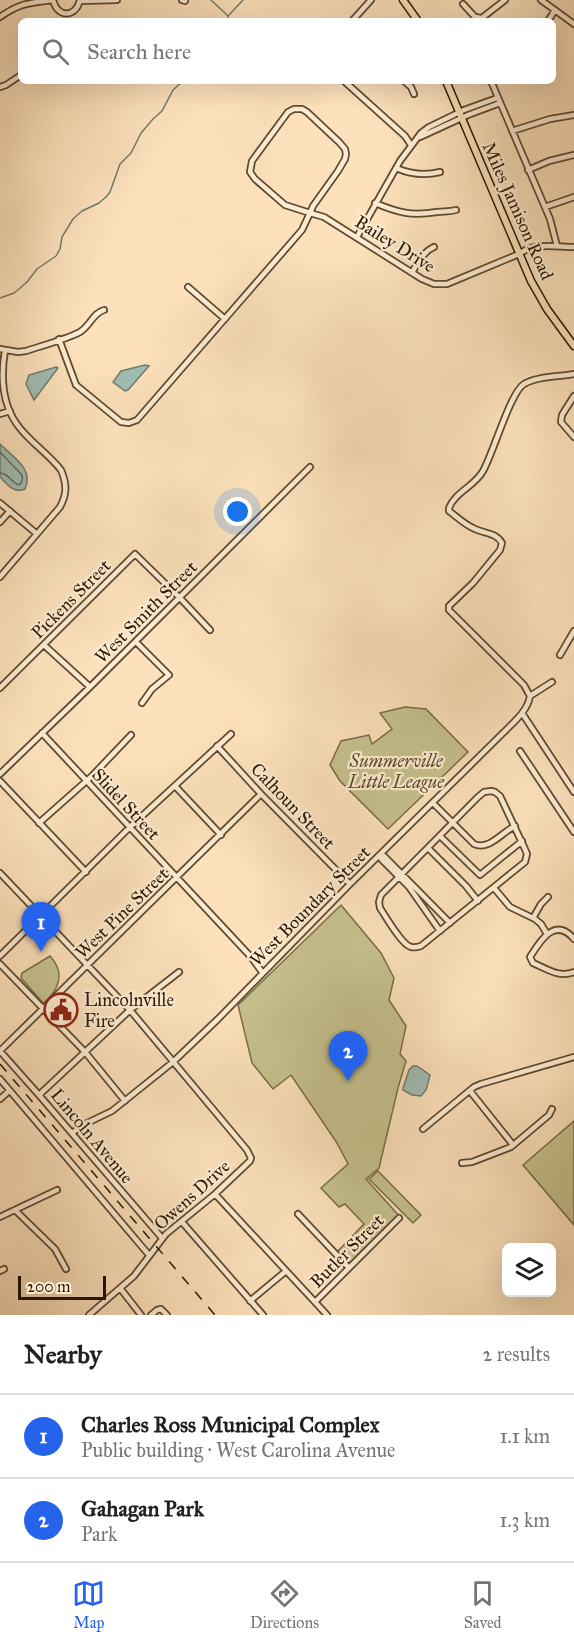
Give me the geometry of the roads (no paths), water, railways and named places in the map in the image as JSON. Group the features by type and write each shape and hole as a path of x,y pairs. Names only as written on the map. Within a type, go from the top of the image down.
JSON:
{"main road":[{"path":"403,0 416,18"},
{"name":"Miles Jamison Road","path":"447,84 519,254 542,299 574,346"}],"street":[{"path":"0,17 3,12 22,4 53,0 56,8 65,13 75,10 80,1 117,0"},
{"path":"355,18 371,0"},
{"path":"482,18 505,0"},
{"path":"541,0 573,22"},
{"path":"463,4 476,18"},
{"path":"550,18 555,10"},
{"path":"65,13 65,18"},
{"path":"0,87 18,77"},
{"path":"347,84 413,142"},
{"path":"408,84 414,94"},
{"path":"492,84 554,231 557,246"},
{"path":"357,237 413,142 461,115 499,100"},
{"path":"59,339 76,385 121,422 129,423 137,420 302,230 310,213 313,206 345,159 345,149 339,142 307,112 294,109 288,112 252,160 250,172 285,205 310,213"},
{"path":"512,131 550,119 574,115"},
{"path":"528,170 555,159 574,155"},
{"path":"396,168 411,174 440,172"},
{"path":"544,207 574,197"},
{"path":"375,203 407,214 422,215 456,210"},
{"name":"Bailey Drive","path":"310,213 324,217 412,273 437,285 447,284 530,248 574,247"},
{"path":"412,273 428,250 434,247"},
{"path":"189,287 225,318"},
{"path":"0,576 60,507 65,498 66,489 65,478 61,470 17,424 10,411 2,379 2,350 26,351 77,333 86,328 99,312 104,310"},
{"path":"552,682 530,696 524,685 449,610 449,606 473,583 500,550 502,543 496,536 474,529 449,511 454,500 482,474 512,400 521,386 536,380 574,374"},
{"path":"574,396 562,415 561,422 574,436"},
{"path":"0,414 10,411"},
{"name":"West Smith Street","path":"0,774 136,642 310,467"},
{"path":"0,503 37,534"},
{"path":"0,522 10,511"},
{"name":"Pickens Street","path":"0,688 135,554 180,598"},
{"path":"180,598 210,630"},
{"path":"560,655 574,630"},
{"path":"136,642 169,675 152,690 142,703"},
{"path":"45,645 90,687"},
{"name":"West Boundary Street","path":"72,1133 112,1111 173,1062 522,713 529,703 530,696"},
{"path":"522,713 574,792"},
{"name":"Slidel Street","path":"42,734 251,957 262,972"},
{"path":"0,956 129,828 231,734"},
{"path":"39,823 86,781 131,735"},
{"name":"Calhoun Street","path":"217,746 350,884"},
{"path":"520,751 574,832"},
{"path":"0,781 86,872"},
{"path":"175,786 221,835"},
{"path":"484,792 495,792 500,796 522,842 526,854 525,862 440,931 418,947 412,948 403,941 380,908 379,902 381,896 453,822 484,792"},
{"name":"West Pine Street","path":"0,1051 261,794"},
{"path":"433,803 474,844 481,846 487,845 515,826"},
{"path":"440,836 480,875 522,842"},
{"path":"428,848 466,886 477,901"},
{"path":"379,856 384,856 450,923"},
{"name":"Owens Drive","path":"0,873 129,1010 250,1154 250,1161 215,1194 164,1236 134,1276 89,1315"},
{"path":"401,875 440,931"},
{"path":"494,888 510,907 533,918 541,924 547,934"},
{"path":"533,918 548,897"},
{"path":"423,907 430,902"},
{"path":"574,939 569,933 556,930 547,934 530,957 533,963 559,975 574,972"},
{"path":"0,964 85,1052 126,1101"},
{"path":"39,1095 129,1010 179,972"},
{"name":"Lincoln Avenue","path":"0,1051 155,1230 164,1236"},
{"path":"423,1129 481,1084 574,1057"},
{"path":"0,1079 149,1255"},
{"path":"0,1099 9,1091"},
{"path":"470,1091 513,1145"},
{"path":"462,1163 472,1162 513,1145 549,1115 552,1109"},
{"path":"0,1217 57,1190"},
{"path":"215,1194 327,1315"},
{"path":"15,1210 55,1250 66,1269"},
{"path":"298,1214 350,1268"},
{"name":"Butler Street","path":"315,1302 399,1218"},
{"path":"182,1222 263,1315"},
{"path":"250,1301 286,1271"},
{"path":"120,1288 141,1315"},
{"path":"151,1315 159,1310 165,1313"}],"water":[{"path":"149,366 128,390 125,391 113,382 121,371"},
{"path":"58,368 34,400 26,384 29,375"},
{"path":"0,444 25,470 27,482 25,489 14,489 0,477"},
{"path":"417,1066 430,1075 426,1090 421,1096 412,1095 403,1090 409,1070"}],"waterway":[{"path":"211,0 227,15"},
{"path":"228,18 243,0"},
{"path":"0,298 14,293 37,269 56,256 62,237 73,219 106,197 120,164 131,153 141,133 162,111 173,90 180,84"}],"railway":[{"path":"0,1064 215,1315"}],"place":[{"name":"Charles Ross Municipal Complex","path":"41,952"},
{"name":"Lincolnville Fire","path":"61,1010"},
{"name":"Gahagan Park","path":"348,1081"}],"park label":[{"name":"Summerville Little League","path":"396,771"}]}
